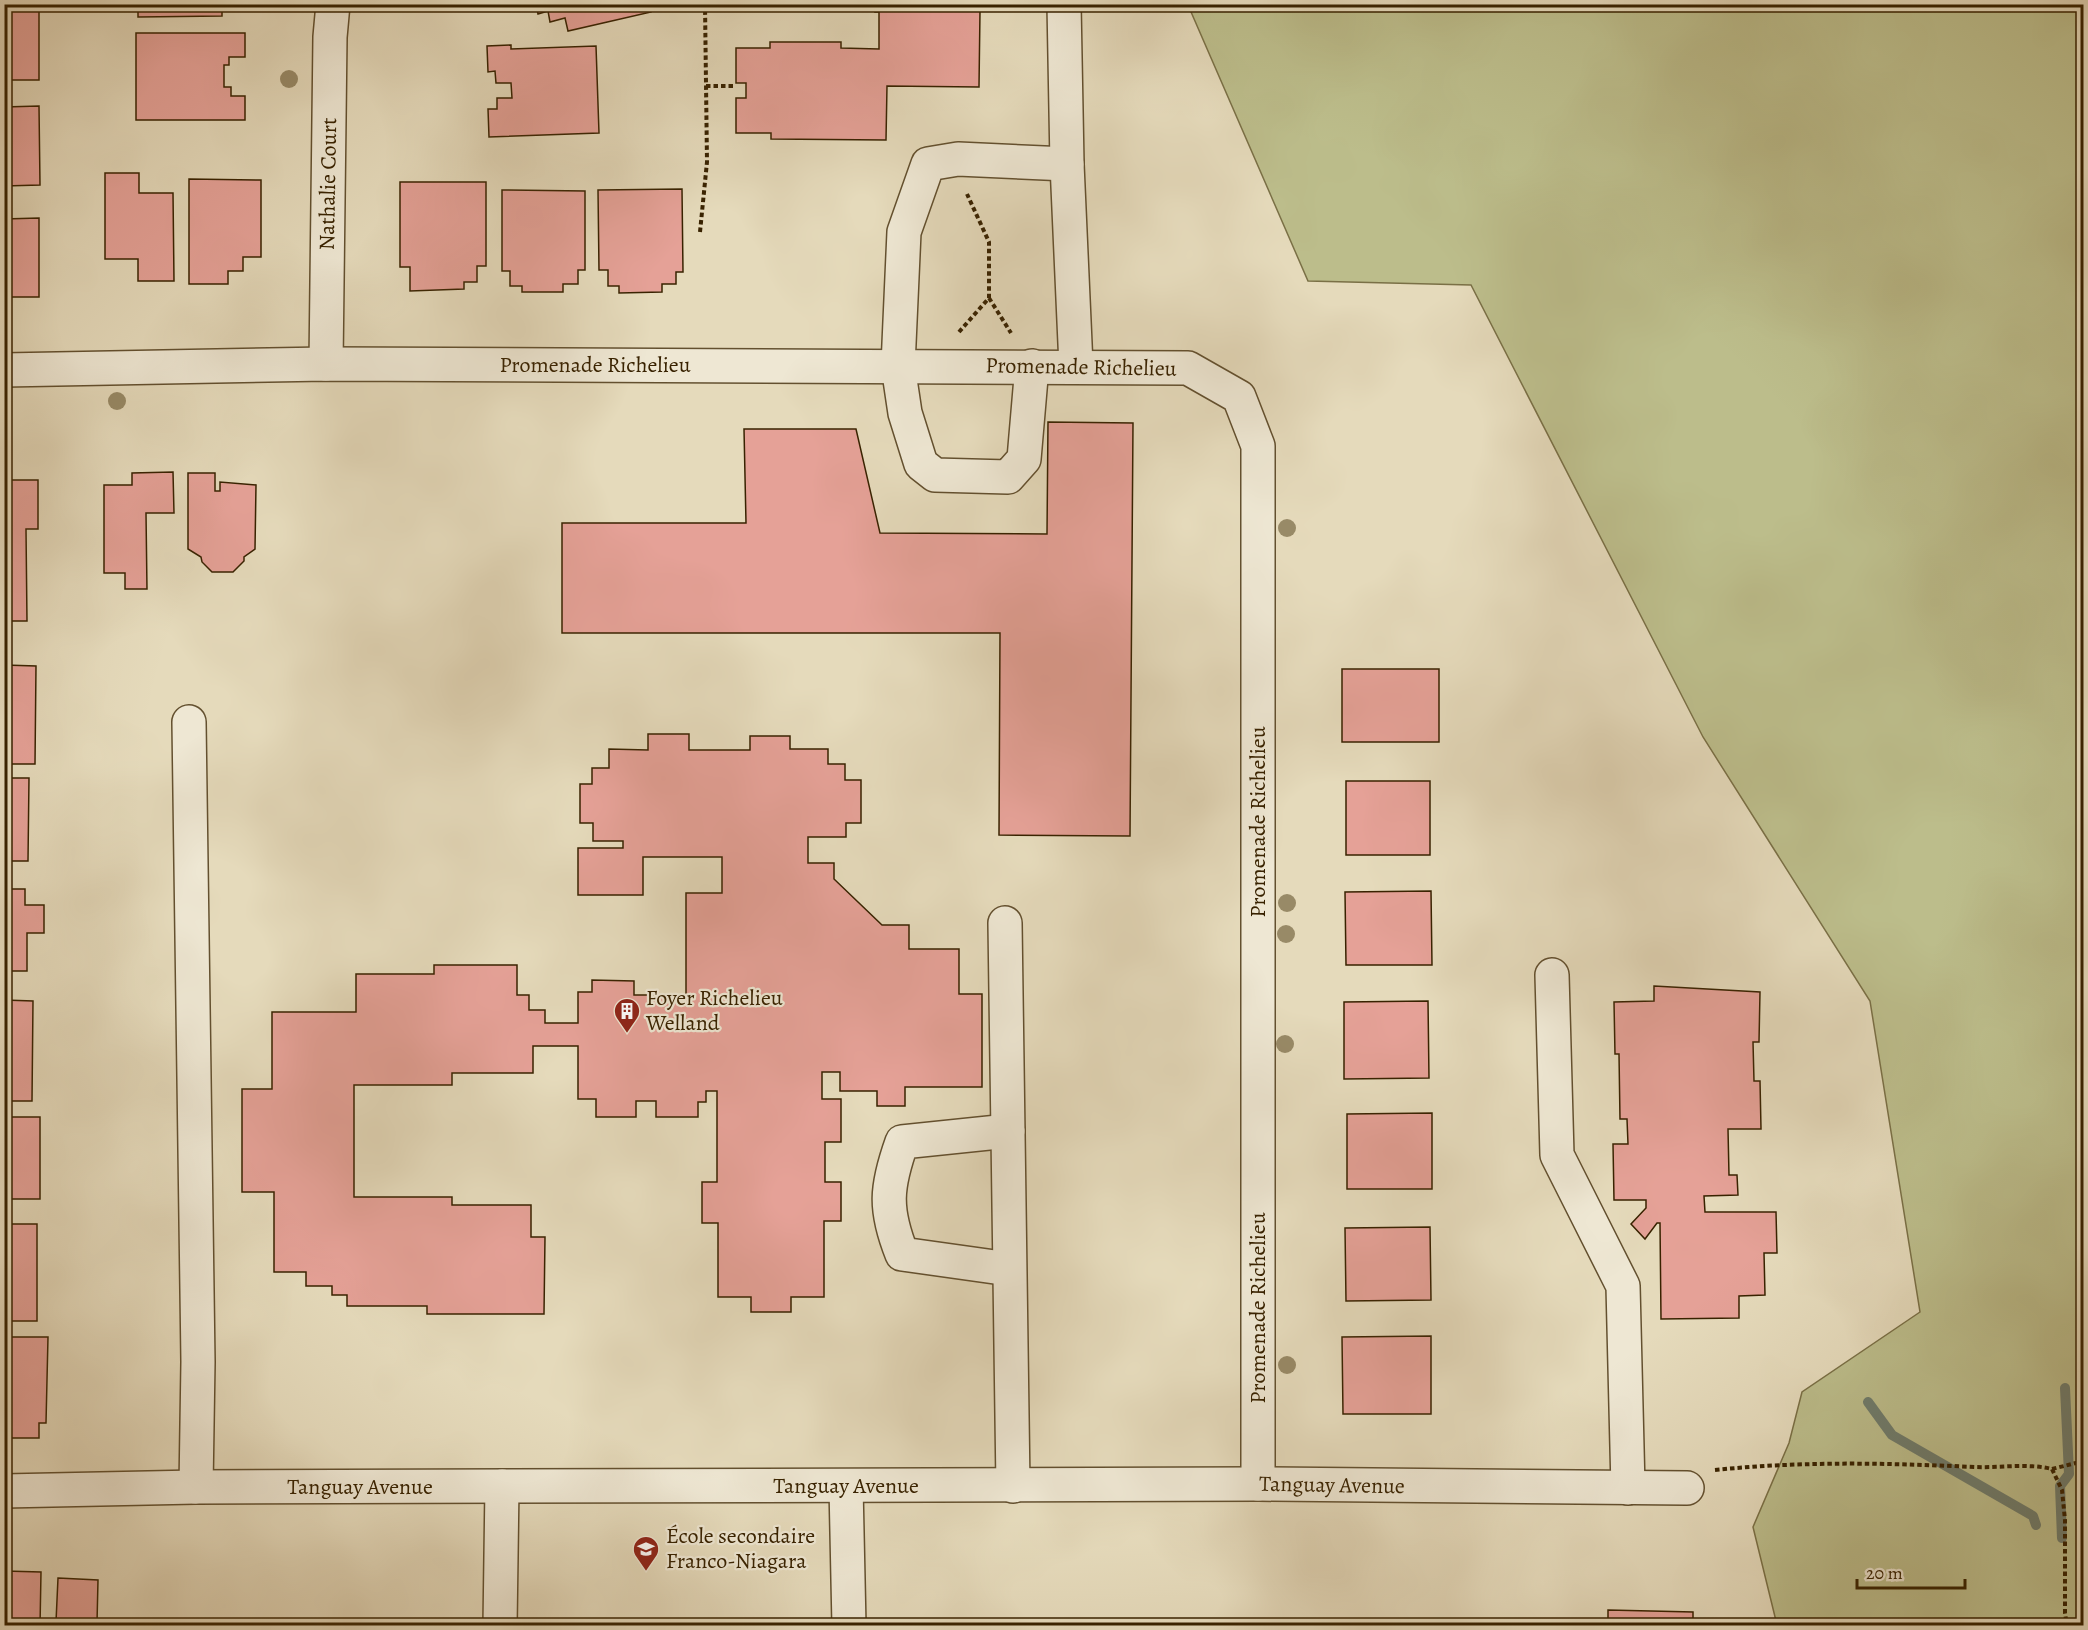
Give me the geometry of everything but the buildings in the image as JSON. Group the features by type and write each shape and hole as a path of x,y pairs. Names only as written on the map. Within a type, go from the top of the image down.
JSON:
{"street":[{"name":"Nathalie Court","path":"326,364 330,48 333,4"},
{"path":"1064,4 1067,164 1076,366"},
{"path":"1032,366 1024,459 1008,477 935,475 921,464 905,413 898,366 903,232 928,164 958,159 1067,164"},
{"name":"Promenade Richelieu","path":"4,370 326,364 930,365 1188,368 1239,397 1258,446 1258,1484"},
{"path":"189,722 198,1362 196,1487"},
{"path":"1005,923 1013,1486"},
{"path":"1552,975 1557,1155 1623,1286 1628,1488"},
{"path":"1008,1131 902,1142 890,1175 890,1223 902,1254 1010,1269"},
{"name":"Tanguay Avenue","path":"4,1491 196,1487 1258,1484 1688,1488"},
{"path":"500,1626 502,1486"},
{"path":"846,1486 849,1626"}],"path":[{"path":"700,232 707,162 705,4"},
{"path":"706,86 733,86"},
{"path":"930,365 990,298 990,242 968,200 958,159"},
{"path":"1688,1488 1716,1470 1861,1461 1997,1468 2035,1465 2052,1469 2084,1461"},
{"path":"2052,1469 2062,1490 2065,1520 2067,1626"}],"green space":[{"path":"1188,5 2083,5 2083,1625 1777,1625 1753,1527 1789,1443 1802,1392 1920,1312 1870,1001 1703,737 1471,285 1308,281"}],"waterway":[{"path":"2062,1538 2060,1486 2069,1474 2065,1388"},
{"path":"1868,1402 1892,1435 2033,1516 2036,1525"}],"place":[{"name":"Foyer Richelieu Welland","path":"627,1034"},
{"name":"École secondaire Franco-Niagara","path":"646,1572"}]}
